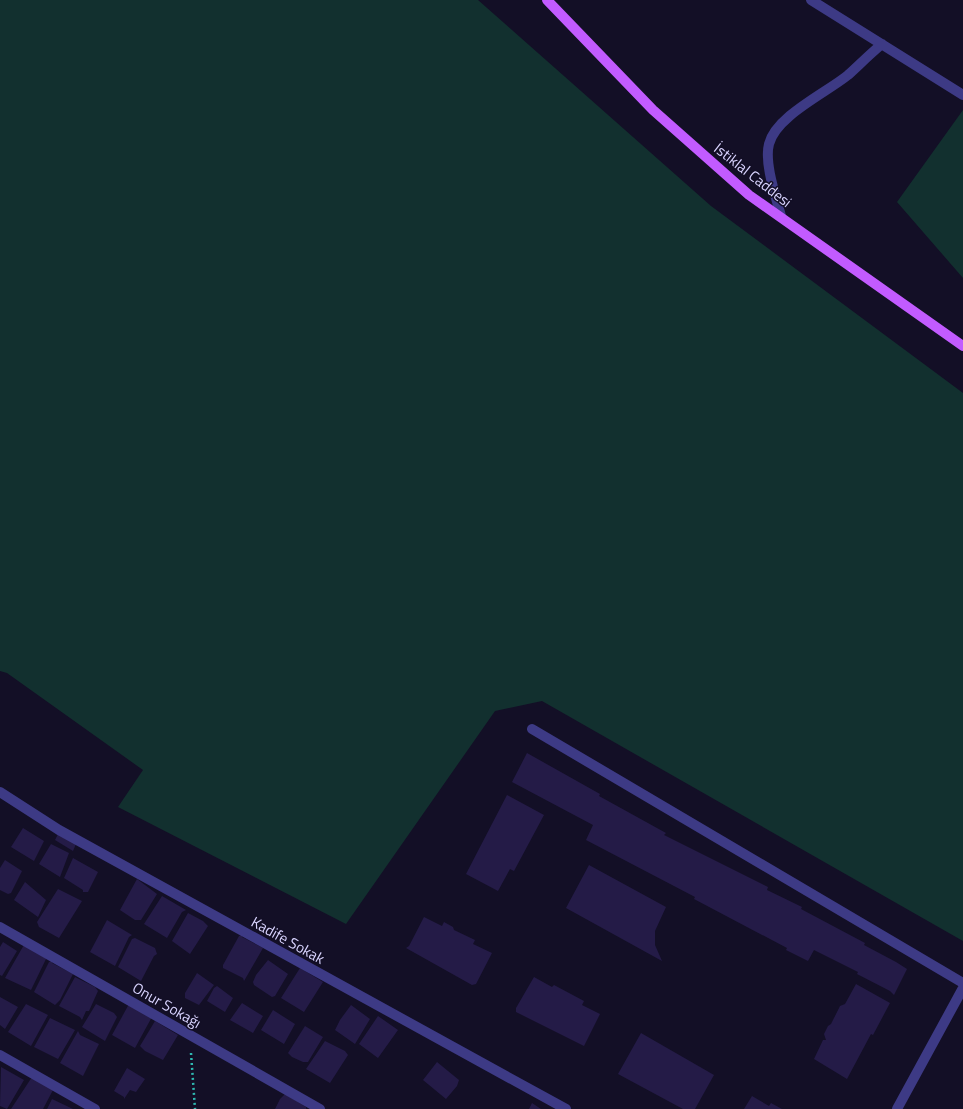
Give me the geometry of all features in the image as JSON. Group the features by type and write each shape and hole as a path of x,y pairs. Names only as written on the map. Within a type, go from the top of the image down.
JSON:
{"main road":[{"name":"İstiklal Caddesi","path":"547,0 653,110 743,190 963,346"}],"street":[{"path":"811,0 963,95"},
{"path":"781,216 770,174 769,145 775,130 792,115 847,75 882,44"},
{"path":"532,729 963,983"},
{"name":"Kadife Sokak","path":"0,792 59,830 566,1109"},
{"name":"Onur Sokağı","path":"0,927 320,1109"},
{"path":"897,1109 963,988"},
{"path":"0,1055 96,1109"}],"path":[{"path":"189,1034 195,1109"}],"green space":[{"path":"0,0 478,0 711,206 963,393 963,941 542,701 495,711 346,924 118,807 143,770 7,673 0,671"},
{"path":"963,110 963,278 897,202"}],"building":[{"path":"527,753 600,794 599,796 666,833 664,835 768,887 767,890 802,907 801,909 865,943 864,945 907,969 894,995 890,991 857,974 858,972 814,950 808,961 786,950 787,948 694,899 695,897 586,840 593,825 512,782"},
{"path":"507,795 544,815 514,871 510,869 498,891 466,874"},
{"path":"23,828 44,841 34,861 11,847"},
{"path":"58,834 76,844 73,851 55,840"},
{"path":"51,844 69,853 60,877 39,864"},
{"path":"73,858 98,872 88,892 83,892 83,890 64,878"},
{"path":"5,860 22,871 11,893 8,894 0,890 0,868"},
{"path":"589,865 666,907 655,931 655,945 662,961 566,908"},
{"path":"137,879 157,894 141,920 135,920 120,910"},
{"path":"25,882 46,900 38,917 14,900"},
{"path":"58,889 82,901 59,938 39,927 37,922"},
{"path":"162,896 186,910 182,912 167,938 144,924"},
{"path":"188,913 203,921 208,926 190,954 172,941"},
{"path":"424,917 442,926 444,922 453,927 454,930 475,940 473,944 492,953 476,984 472,985 406,948 409,946"},
{"path":"107,920 132,935 129,937 115,966 90,952"},
{"path":"242,935 242,937 263,948 244,981 243,978 223,968 223,965 239,936"},
{"path":"135,938 155,948 157,954 154,956 141,981 118,967 132,939"},
{"path":"3,942 17,951 2,976 0,975 0,947"},
{"path":"25,943 48,960 46,959 31,990 5,978"},
{"path":"268,960 288,974 275,996 272,997 254,985 253,982 256,975"},
{"path":"52,961 52,963 73,974 60,1000 55,1005 34,992 49,962"},
{"path":"300,968 323,982 304,1012 281,998"},
{"path":"197,973 214,985 199,1005 185,998 185,993"},
{"path":"75,977 95,987 98,991 89,1011 86,1011 82,1020 80,1017 59,1006"},
{"path":"534,977 552,987 554,985 584,1001 582,1005 600,1014 584,1046 516,1012 516,1008"},
{"path":"856,984 890,1003 873,1035 871,1034 847,1079 814,1059 823,1040 826,1040 824,1034 828,1026 831,1024 840,1006 845,1004"},
{"path":"217,986 233,998 225,1012 207,1001 214,988"},
{"path":"0,997 18,1007 5,1029 0,1025"},
{"path":"242,1003 263,1016 253,1033 230,1020"},
{"path":"26,1004 48,1015 31,1046 8,1032"},
{"path":"96,1004 114,1013 117,1017 105,1041 82,1027"},
{"path":"129,1004 153,1015 135,1048 112,1035"},
{"path":"351,1005 370,1019 355,1044 335,1030"},
{"path":"273,1010 295,1024 284,1044 261,1030"},
{"path":"378,1016 398,1030 378,1058 359,1044"},
{"path":"50,1018 75,1030 58,1059 34,1047"},
{"path":"155,1021 178,1035 163,1060 145,1051 140,1046"},
{"path":"305,1026 323,1037 308,1062 303,1062 292,1057 288,1053"},
{"path":"78,1031 80,1035 99,1044 83,1076 60,1063"},
{"path":"641,1033 714,1075 695,1109 683,1109 618,1074"},
{"path":"325,1041 345,1051 348,1055 330,1083 306,1069"},
{"path":"437,1062 459,1080 457,1086 446,1099 423,1080"},
{"path":"1,1067 24,1080 7,1109 0,1106"},
{"path":"127,1068 145,1079 136,1092 130,1090 124,1099 124,1097 114,1091"},
{"path":"32,1077 53,1090 43,1109 11,1109"},
{"path":"285,1094 306,1107 306,1109 275,1109 280,1099"},
{"path":"752,1096 769,1106 771,1103 782,1109 744,1109"},
{"path":"52,1099 73,1109 47,1109"},
{"path":"532,1103 541,1109 529,1109"}]}
